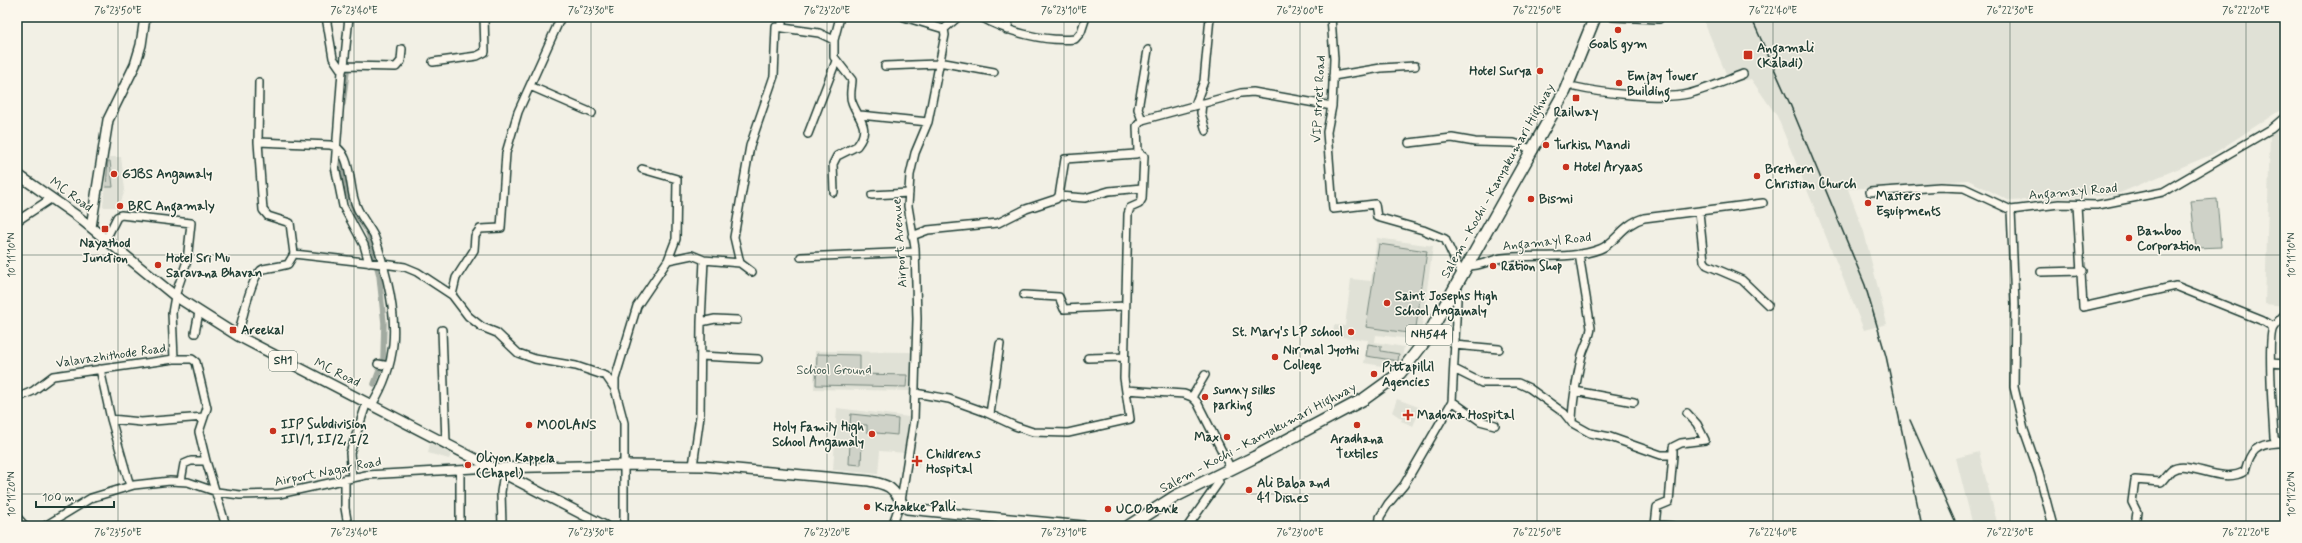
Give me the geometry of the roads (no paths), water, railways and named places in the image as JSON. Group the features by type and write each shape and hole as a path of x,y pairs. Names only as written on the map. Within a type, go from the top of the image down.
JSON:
{"highway":[{"name":"Salem - Kochi - Kanyakumari Highway","path":"1139,526 1173,505 1268,458 1383,394 1407,374 1426,352 1457,299 1467,269 1534,150 1565,91 1595,17"},
{"name":"Salem - Kochi - Kanyakumari Highway","path":"1129,526 1176,496 1352,406 1400,373 1425,341 1575,87 1603,17"}],"main road":[{"path":"91,227 108,120 135,65 141,45 145,17"},
{"name":"MC Road","path":"17,174 91,227 175,296 238,336 605,526"},
{"path":"492,468 624,465 693,466 869,481 888,485 895,491 907,508 1006,523 1083,526"}],"street":[{"path":"326,17 333,58 343,68 396,67 402,61 402,49"},
{"path":"349,17 343,68 335,166 340,196 346,214 364,245 370,263"},
{"path":"433,62 477,56 485,52 484,17"},
{"path":"452,295 456,278 474,250 475,236 480,229 501,228 506,153 521,101 530,86 533,75 561,17"},
{"path":"782,17 782,28"},
{"path":"834,192 833,164 837,156 857,146 860,142 864,125 851,101 852,80 834,57 834,40 840,17"},
{"path":"904,17 944,29 958,17"},
{"path":"982,17 1007,30 1064,40 1075,39 1081,32 1086,17"},
{"path":"1007,30 1010,17"},
{"path":"1206,131 1199,104 1204,81 1210,17"},
{"name":"VIP strret Road","path":"1331,17 1334,59 1332,106 1328,132 1333,208 1375,204 1377,217 1423,230 1445,239 1467,269"},
{"path":"1613,17 1658,19"},
{"path":"740,263 734,237 750,146 774,76 776,27 819,32 834,40"},
{"name":"Airport Avenue","path":"892,526 901,501 914,419 917,319 915,252 908,206 910,175 915,153 928,122 938,63 945,35 944,29"},
{"path":"1142,120 1138,109 1148,50"},
{"path":"808,134 836,60"},
{"path":"885,66 938,63 994,72"},
{"path":"1333,76 1381,68 1415,66"},
{"path":"1575,87 1650,96 1674,95 1700,90 1743,74"},
{"path":"238,336 244,310 258,275 262,269 288,264 294,254 290,223 268,216 263,210 258,142 260,82"},
{"path":"530,86 592,112"},
{"path":"1138,152 1137,126 1142,120 1199,104 1254,92 1332,106"},
{"path":"860,116 928,122"},
{"name":"Angamayl Road","path":"2011,210 2059,204 2097,205 2164,192 2271,130 2285,117"},
{"path":"1409,143 1452,138 1475,142 1514,143 1534,150"},
{"path":"258,142 337,148 345,156 354,200 373,236 383,265 394,325 393,355 383,387 370,404 353,440 345,508 348,526"},
{"path":"915,393 949,399 1033,432 1068,433 1130,419 1124,357 1125,306 1128,214 1130,208 1140,202 1142,188 1144,156 1138,152"},
{"path":"1059,196 1066,157 1132,156 1138,152"},
{"path":"624,526 624,423 615,389 615,379 636,306 668,260 676,239 677,179 642,169"},
{"path":"1870,192 1940,187 1964,188 2011,210 2015,304 2014,387 2024,430 2039,473 2052,526"},
{"path":"912,236 928,230 998,223 1022,210 1056,199 1059,196 1085,198 1109,191 1142,188"},
{"path":"872,195 909,193"},
{"path":"17,221 52,198"},
{"name":"Angamayl Road","path":"1467,269 1500,259 1579,254 1601,249 1636,220 1763,203"},
{"path":"2077,205 2083,307 2176,286 2257,318 2273,328"},
{"path":"1699,212 1704,261 1714,268 1742,280 1768,305"},
{"name":"Valavazhithode Road","path":"17,398 33,391 53,376 176,359 172,322 175,296 187,261 190,223 121,215 117,217 106,239"},
{"path":"801,257 915,252"},
{"path":"294,254 405,267 417,272 452,295 468,316 482,327 497,333 518,353 534,359 576,366 606,376 615,389"},
{"path":"1572,423 1575,391 1590,328 1579,254"},
{"path":"668,260 692,255 704,260 740,263 752,272"},
{"path":"693,466 699,430 704,260"},
{"path":"2041,272 2082,271"},
{"path":"1024,295 1059,298 1064,310 1125,306"},
{"path":"1379,526 1380,517 1384,510 1404,485 1452,400 1457,299"},
{"path":"195,333 199,312"},
{"path":"2281,444 2274,437 2271,364 2273,328 2285,314"},
{"path":"701,322 715,320 737,320"},
{"path":"442,330 446,443"},
{"path":"990,414 1000,344"},
{"path":"1454,345 1499,349"},
{"path":"701,356 758,359"},
{"path":"1088,358 1124,357"},
{"path":"176,359 192,359 196,362 207,408 199,432 206,461 217,492 226,526"},
{"path":"378,364 390,366"},
{"path":"2271,364 2285,364"},
{"path":"100,369 111,419 130,486"},
{"path":"1454,369 1482,383 1518,384 1529,388 1564,413 1572,423 1590,433 1610,437 1639,449 1661,455 1673,455"},
{"path":"1192,397 1205,375"},
{"path":"1126,390 1184,394 1192,397 1197,402 1231,469"},
{"path":"1575,391 1634,402"},
{"path":"1452,400 1480,422 1495,425"},
{"path":"1672,526 1655,525 1657,507 1669,502 1673,447 1680,444 1705,440 1697,424 1687,412"},
{"path":"111,419 141,422 204,417"},
{"path":"2135,526 2137,512 2132,502 2135,480 2161,482 2171,470 2182,466 2206,473 2237,476 2244,471 2249,456 2265,444 2281,444"},
{"path":"45,526 91,498 130,486 181,481 184,464 191,461 206,461"},
{"name":"Airport Nagar Road","path":"181,481 217,492 240,495 279,494 349,474 492,468"},
{"path":"460,470 460,526"},
{"path":"502,526 501,492 504,474"},
{"path":"1188,526 1219,482"},
{"path":"17,517 25,526"}],"waterway":[{"path":"343,104 348,63"},
{"path":"340,151 343,180 356,215 368,232 379,275 384,323 383,360 374,384"}],"railway":[{"path":"1751,17 1790,104 1865,285 1886,356 1922,526"},
{"path":"1910,420 1957,526"}],"place":[{"name":"Goals gym","path":"1618,30"},
{"name":"Angamali (Kaladi)","path":"1748,55"},
{"name":"Hotel Surya","path":"1540,71"},
{"name":"Emjay Tower Building","path":"1619,83"},
{"name":"Railway","path":"1576,98"},
{"name":"Turkish Mandi","path":"1546,145"},
{"name":"Hotel Aryaas","path":"1566,167"},
{"name":"GJBS Angamaly","path":"114,174"},
{"name":"Brethern Christian Church","path":"1757,176"},
{"name":"Bismi","path":"1531,199"},
{"name":"Masters Equipments","path":"1868,203"},
{"name":"BRC Angamaly","path":"120,206"},
{"name":"Nayathod Junction","path":"105,229"},
{"name":"Bamboo Corporation","path":"2129,238"},
{"name":"Hotel Sri Mu Saravana Bhavan","path":"158,265"},
{"name":"Ration Shop","path":"1493,266"},
{"name":"Saint Josephs High School Angamaly","path":"1387,303"},
{"name":"Areekal","path":"233,330"},
{"name":"St. Mary's LP school","path":"1351,332"},
{"name":"Nirmal Jyothi College","path":"1275,357"},
{"name":"Pittapillil Agencies","path":"1374,374"},
{"name":"sunny silks parking","path":"1205,397"},
{"name":"Madona Hospital","path":"1408,415"},
{"name":"MOOLANS","path":"529,425"},
{"name":"Aradhana Textiles","path":"1357,425"},
{"name":"IIP Subdivision III/1, II/2, I/2","path":"273,431"},
{"name":"Holy Family High School Angamaly","path":"872,434"},
{"name":"Max","path":"1227,437"},
{"name":"Childrens Hospital","path":"917,461"},
{"name":"Oliyon Kappela (Chapel)","path":"468,465"},
{"name":"Ali Baba and 41 Dishes","path":"1249,490"},
{"name":"Kizhakke Palli","path":"867,507"},
{"name":"UCO Bank","path":"1108,509"}],"park label":[{"name":"School Ground","path":"834,370"}]}
